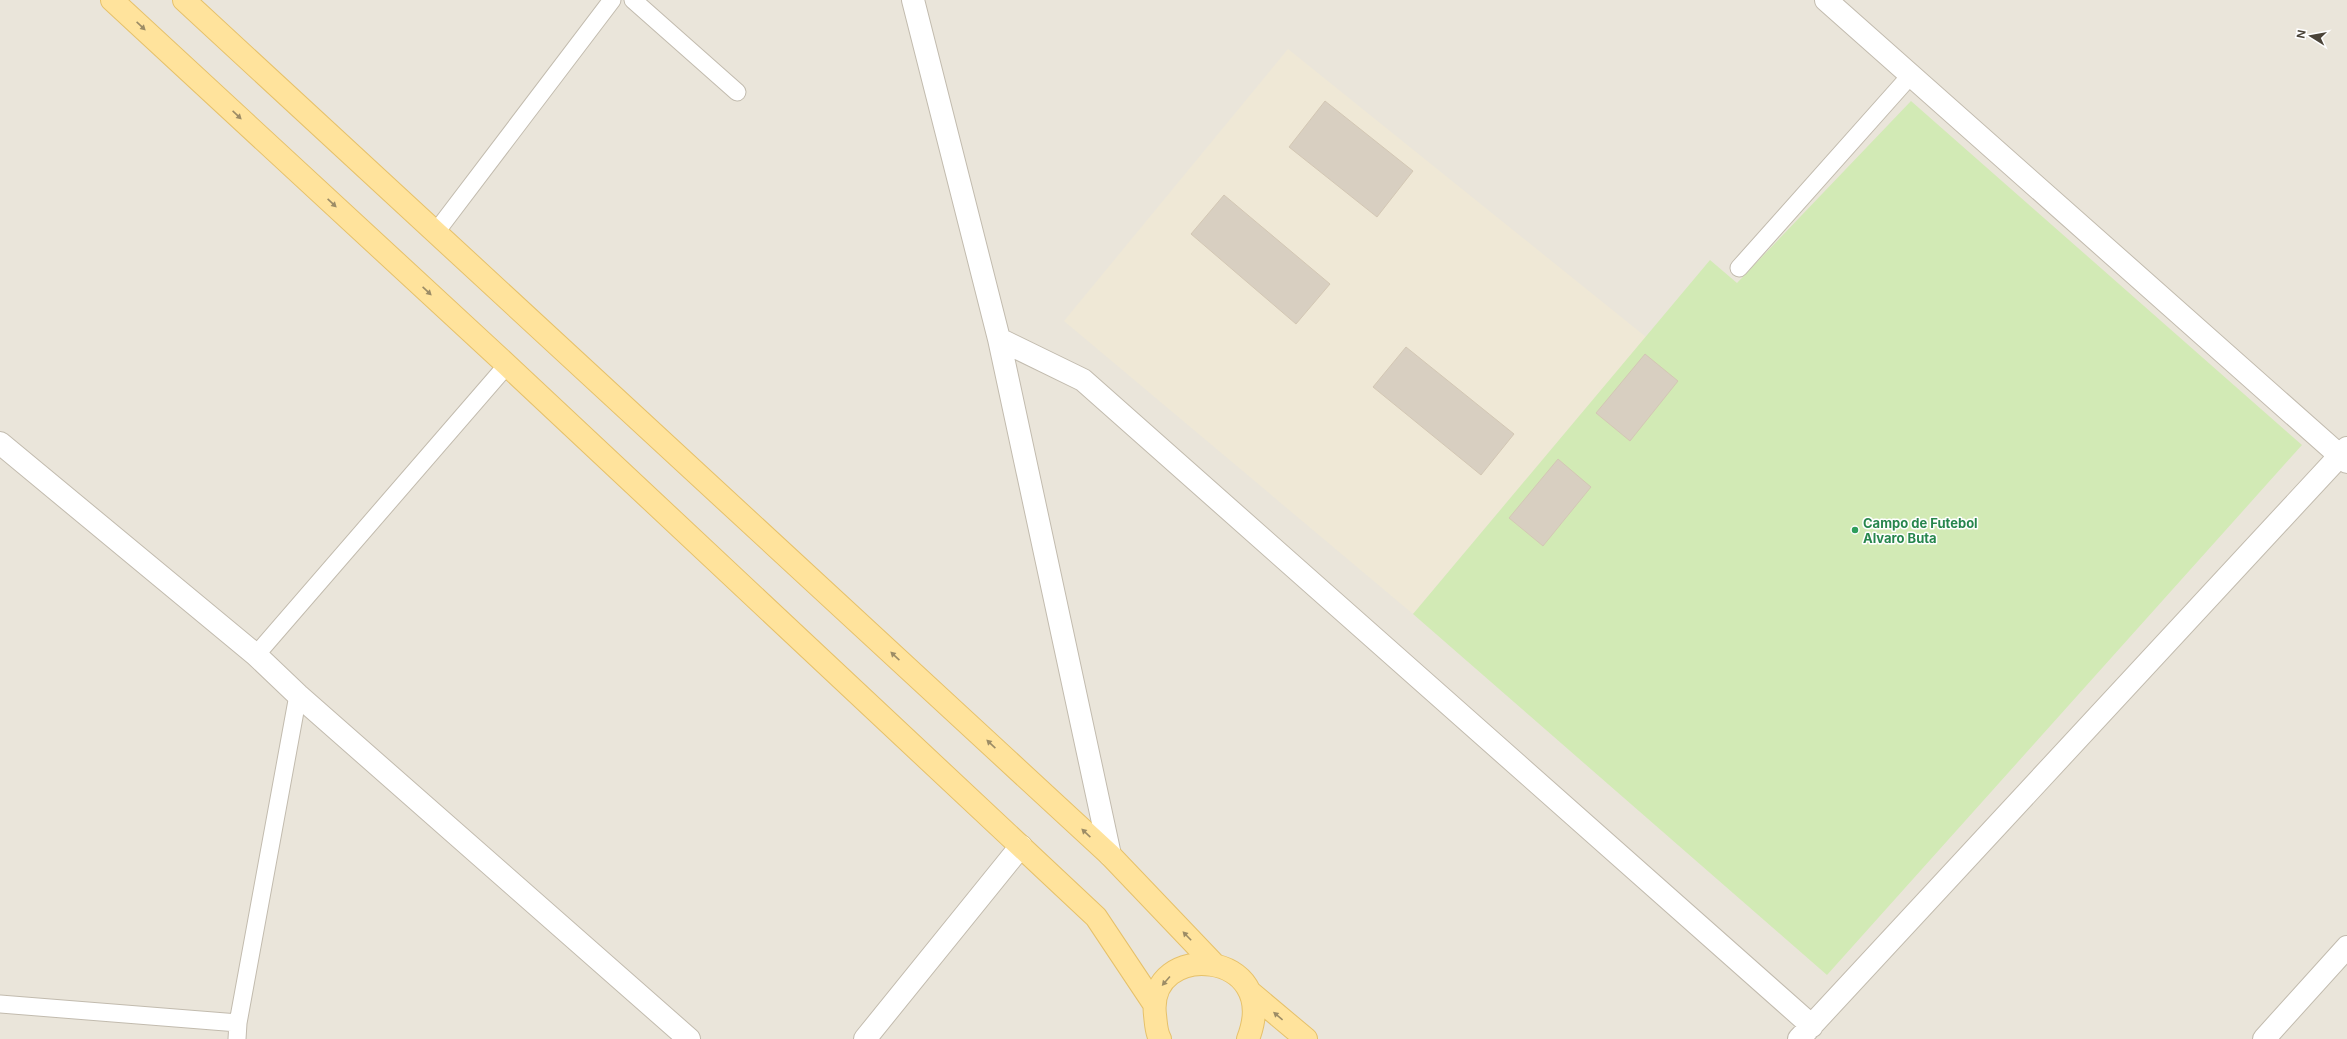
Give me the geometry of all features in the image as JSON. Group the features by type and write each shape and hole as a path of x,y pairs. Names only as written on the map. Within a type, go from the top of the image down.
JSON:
{"main road":[{"path":"112,0 507,365 1096,917 1154,1004 1160,1039"},
{"path":"184,0 1110,855 1214,964"},
{"path":"1154,1004 1159,989 1176,972 1198,963 1214,964 1228,969 1241,979 1250,992 1306,1039"},
{"path":"1248,1039 1254,1024 1254,1008 1250,992"}],"street":[{"path":"913,0 999,339 1110,855"},
{"path":"999,339 1083,380 1805,1032 2345,455 1910,76 1826,0"},
{"path":"0,443 256,655 298,695 689,1039"},
{"path":"865,1039 1021,846"},
{"path":"2264,1039 2347,947"}],"lane":[{"path":"436,232 612,0"},
{"path":"633,0 737,92"},
{"path":"1739,268 1910,76"},
{"path":"256,655 507,365"},
{"path":"0,1004 237,1031 298,695"}],"shaded area":[{"path":"0,0 2347,0 2347,1039 0,1039"},
{"path":"1288,49 1646,337 1413,614 1064,321"}],"green space":[{"name":"Campo de Futebol Alvaro Buta","path":"1911,101 2302,445 1827,975 1413,614 1710,260 1737,283"}],"building":[{"path":"1325,101 1413,171 1377,217 1289,147"},
{"path":"1224,195 1330,284 1296,324 1191,234"},
{"path":"1406,347 1514,434 1481,475 1373,387"},
{"path":"1645,354 1678,381 1630,441 1596,413"},
{"path":"1558,459 1591,487 1543,546 1509,518"}],"place":[{"name":"Campo de Futebol Alvaro Buta","path":"1855,530"}]}
